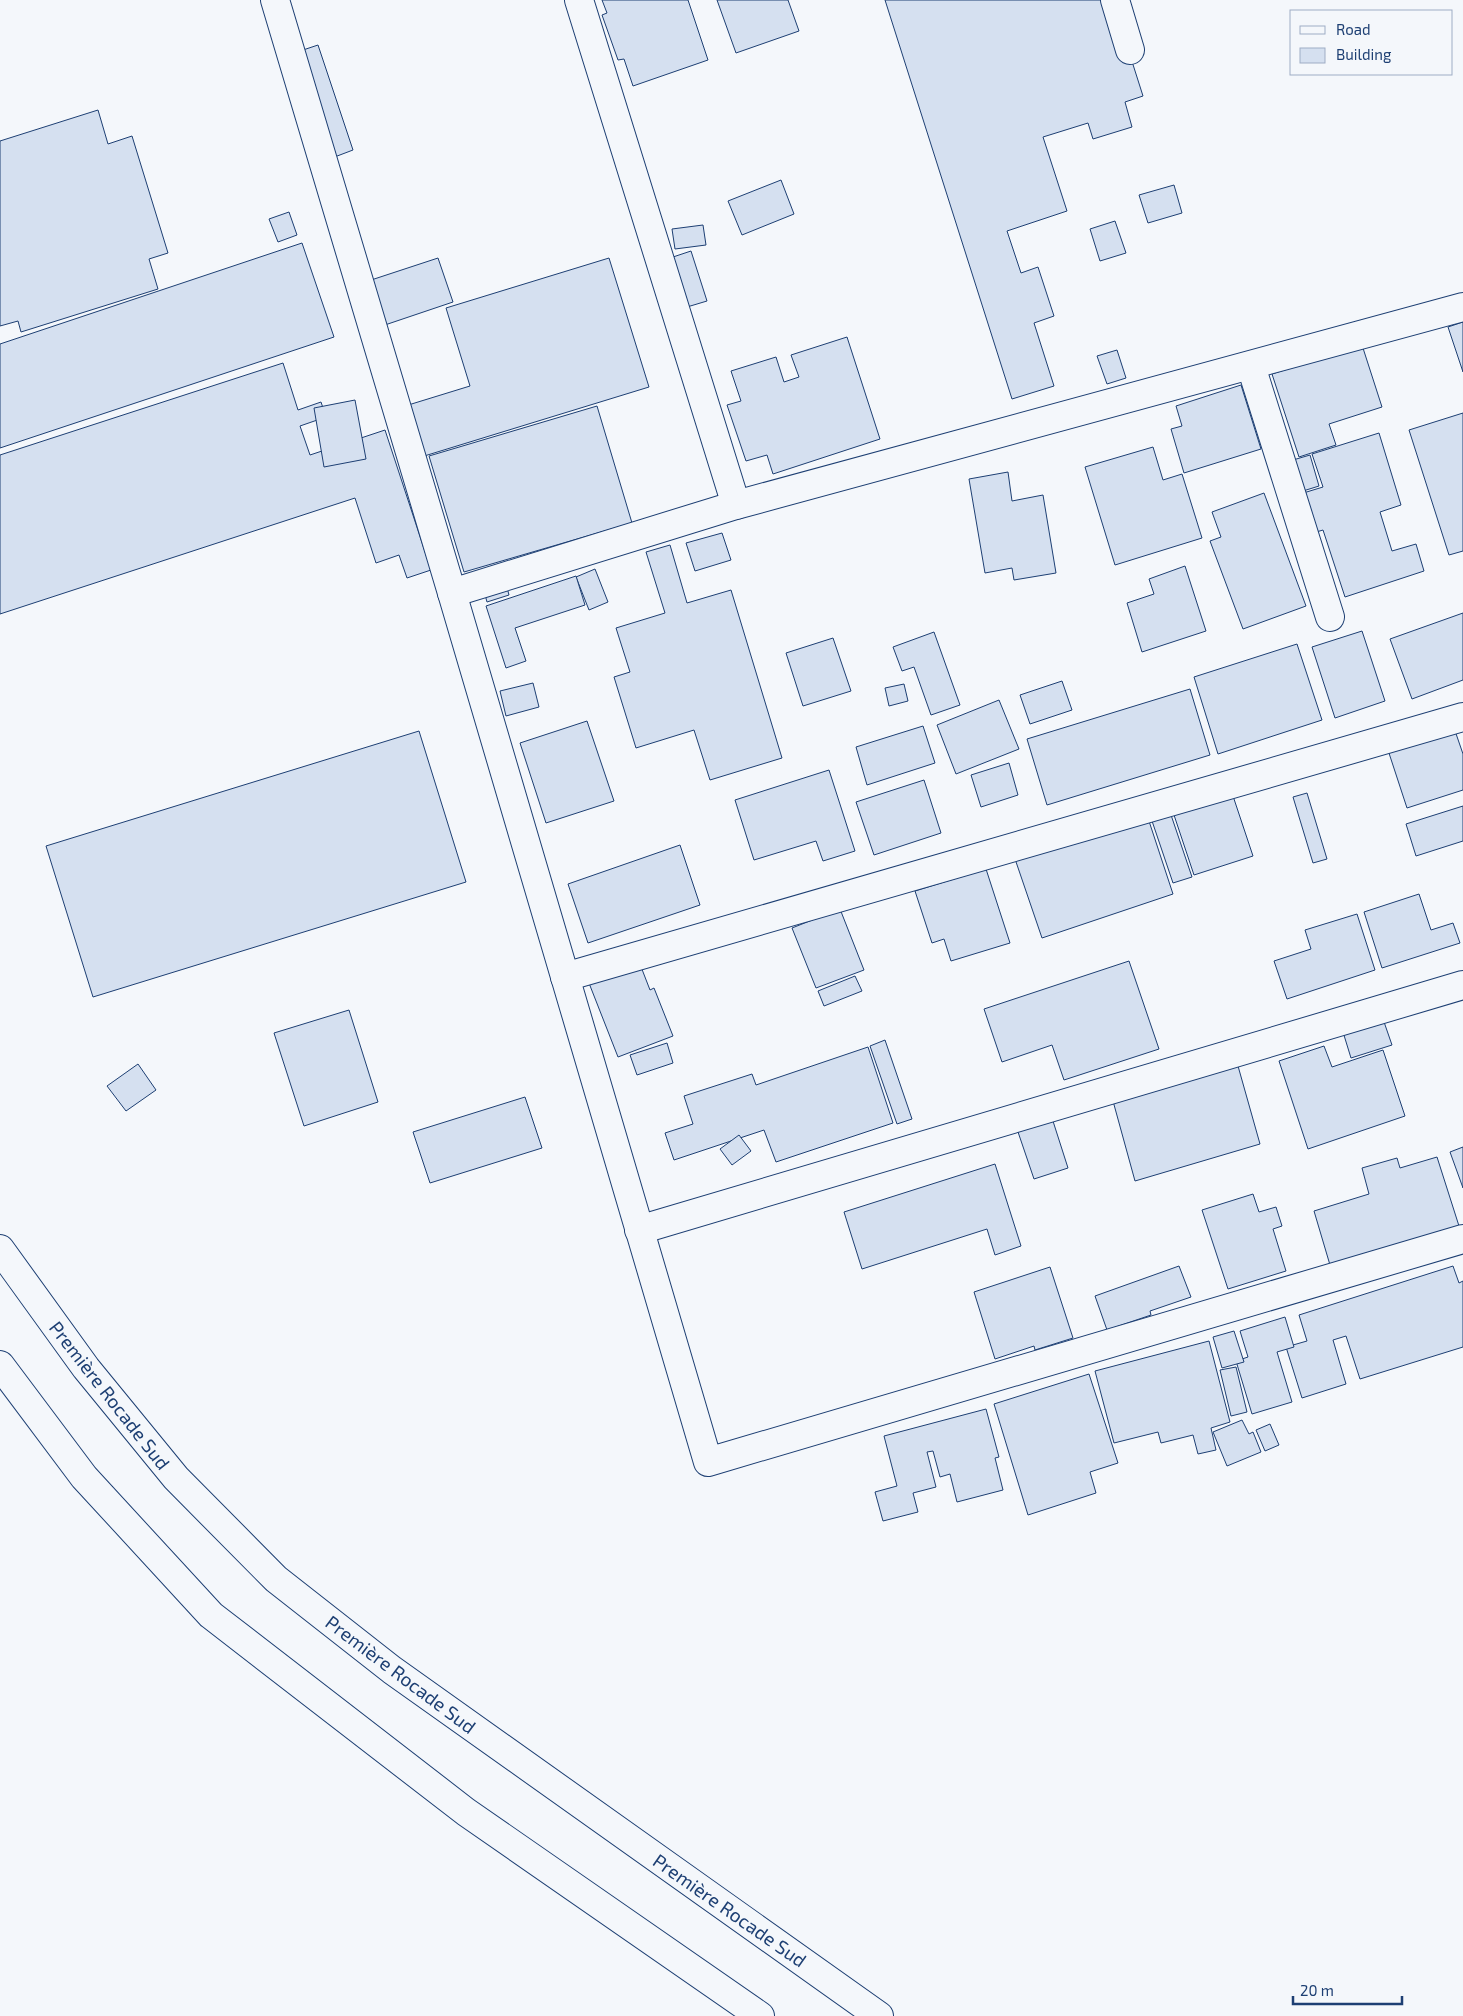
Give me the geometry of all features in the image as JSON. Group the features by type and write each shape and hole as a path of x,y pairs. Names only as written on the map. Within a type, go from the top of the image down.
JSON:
{"main road":[{"path":"275,0 708,1462 1463,1239"},
{"path":"579,0 736,505"},
{"path":"1116,0 1130,50"},
{"path":"452,593 736,505 1463,307"},
{"path":"1251,366 1330,617"},
{"path":"565,977 1463,717"},
{"path":"639,1230 1463,986"},
{"name":"Première Rocade Sud","path":"0,1249 86,1368 176,1478 276,1579 392,1670 879,2016"},
{"path":"0,1365 84,1477 212,1615 466,1812 760,2016"}],"building":[{"path":"602,0 688,0 708,60 633,86 624,59 618,60 602,15 607,13"},
{"path":"717,0 788,0 799,31 736,53"},
{"path":"885,0 1128,0 1129,52 1143,96 1125,102 1132,127 1093,139 1088,123 1043,137 1067,211 1007,231 1021,273 1038,267 1054,316 1034,323 1054,386 1012,399"},
{"path":"318,45 353,150 324,161 288,55"},
{"path":"98,110 108,144 132,136 168,253 149,259 158,289 21,332 18,321 0,326 0,141"},
{"path":"781,180 794,214 742,235 728,201"},
{"path":"1174,185 1182,213 1148,223 1139,195"},
{"path":"289,212 297,235 278,242 269,219"},
{"path":"1115,221 1126,253 1100,261 1090,229"},
{"path":"703,225 706,245 675,249 672,229"},
{"path":"302,243 334,337 0,448 0,344"},
{"path":"691,251 707,301 677,310 661,261"},
{"path":"438,258 453,302 373,329 359,284"},
{"path":"609,258 649,387 421,457 405,406 470,386 446,308"},
{"path":"1463,322 1463,372 1448,327"},
{"path":"847,337 880,439 773,474 767,455 746,461 727,405 741,401 731,371 776,357 784,382 799,377 791,355"},
{"path":"1362,345 1382,407 1329,424 1336,445 1299,457 1272,374"},
{"path":"1117,350 1126,378 1107,384 1097,356"},
{"path":"283,363 298,410 321,402 326,417 300,426 310,455 385,430 431,570 407,578 399,555 376,563 355,498 0,614 0,455"},
{"path":"1241,385 1261,449 1184,473 1171,429 1182,426 1176,406"},
{"path":"355,400 366,459 324,467 314,408"},
{"path":"597,406 632,523 464,572 429,456"},
{"path":"1463,413 1463,551 1449,555 1409,430"},
{"path":"1379,433 1401,505 1380,512 1392,551 1416,544 1424,571 1345,597 1323,530 1313,533 1300,494 1323,487 1312,454"},
{"path":"1153,447 1163,480 1182,474 1202,538 1115,565 1085,467"},
{"path":"1310,455 1319,486 1303,491 1293,460"},
{"path":"1008,472 1012,501 1043,495 1056,573 1014,580 1012,568 985,573 969,479"},
{"path":"1264,493 1306,606 1243,629 1210,541 1221,537 1212,512"},
{"path":"722,533 731,560 695,571 686,543"},
{"path":"670,545 687,603 731,590 782,758 710,780 694,730 636,748 614,677 630,672 616,628 665,613 646,552"},
{"path":"1185,566 1206,631 1142,652 1127,603 1154,594 1149,579"},
{"path":"595,569 608,602 589,610 576,577"},
{"path":"576,576 585,605 515,628 526,661 506,668 486,606"},
{"path":"506,584 509,595 487,602 484,591"},
{"path":"1463,613 1463,680 1412,699 1390,639"},
{"path":"1362,631 1385,701 1335,718 1312,647"},
{"path":"934,632 960,705 931,715 914,667 902,671 893,647"},
{"path":"833,638 851,691 803,706 786,653"},
{"path":"1297,644 1322,720 1218,754 1194,677"},
{"path":"1062,681 1072,710 1030,724 1020,695"},
{"path":"533,683 539,707 506,716 500,691"},
{"path":"904,684 908,701 889,706 885,688"},
{"path":"1190,689 1210,755 1047,805 1027,739"},
{"path":"999,700 1019,749 956,774 937,725"},
{"path":"587,721 614,801 546,823 520,743"},
{"path":"1452,722 1463,754 1463,790 1407,808 1386,744"},
{"path":"923,726 935,763 867,785 856,747"},
{"path":"419,731 466,882 93,997 46,846"},
{"path":"1009,763 1018,795 981,807 971,775"},
{"path":"829,770 855,851 823,861 816,841 754,860 735,800"},
{"path":"924,780 941,833 874,855 856,802"},
{"path":"1231,790 1253,856 1194,875 1172,809"},
{"path":"1307,793 1327,859 1313,863 1293,797"},
{"path":"1463,806 1463,841 1416,856 1406,824"},
{"path":"1169,809 1192,877 1173,883 1150,815"},
{"path":"1146,812 1173,894 1042,938 1014,856"},
{"path":"680,845 700,905 588,943 568,884"},
{"path":"986,869 1010,943 951,961 944,939 932,943 915,891"},
{"path":"1419,894 1431,930 1453,923 1460,943 1382,968 1364,912"},
{"path":"840,909 864,970 816,988 792,928"},
{"path":"1357,914 1375,970 1287,999 1274,961 1311,949 1305,930"},
{"path":"638,959 650,990 654,988 673,1036 618,1057 587,978"},
{"path":"1129,961 1159,1049 1064,1080 1052,1045 1002,1062 984,1009"},
{"path":"855,976 862,991 824,1006 818,991"},
{"path":"349,1010 378,1102 304,1126 274,1033"},
{"path":"1383,1019 1392,1045 1351,1058 1343,1032"},
{"path":"885,1040 912,1119 897,1124 870,1046"},
{"path":"667,1043 673,1063 637,1075 630,1055"},
{"path":"1324,1046 1332,1067 1383,1050 1405,1116 1308,1149 1279,1061"},
{"path":"868,1047 893,1123 776,1162 764,1130 674,1160 665,1133 693,1124 684,1096 752,1074 756,1085"},
{"path":"138,1064 156,1090 126,1111 107,1086"},
{"path":"1238,1066 1260,1144 1135,1181 1113,1101"},
{"path":"525,1097 542,1148 430,1183 413,1132"},
{"path":"1052,1118 1068,1168 1034,1179 1017,1129"},
{"path":"739,1135 751,1151 732,1165 720,1149"},
{"path":"1463,1147 1463,1188 1450,1152"},
{"path":"1437,1157 1459,1226 1330,1265 1314,1211 1369,1194 1362,1168 1397,1158 1400,1168"},
{"path":"995,1164 1021,1246 995,1255 987,1229 862,1269 844,1212"},
{"path":"1253,1194 1259,1212 1276,1207 1282,1226 1273,1229 1286,1271 1228,1289 1202,1210"},
{"path":"1179,1266 1191,1297 1150,1311 1151,1315 1107,1330 1095,1296"},
{"path":"1453,1266 1459,1283 1463,1281 1463,1347 1360,1379 1346,1336 1333,1340 1346,1384 1302,1398 1286,1347 1307,1341 1299,1315"},
{"path":"1050,1267 1073,1338 1035,1350 1034,1346 995,1359 974,1292"},
{"path":"1285,1317 1294,1347 1277,1352 1292,1402 1252,1414 1236,1361 1248,1357 1240,1331"},
{"path":"1234,1331 1244,1362 1222,1368 1213,1337"},
{"path":"1209,1341 1230,1422 1211,1428 1216,1450 1198,1454 1193,1435 1161,1443 1158,1432 1114,1443 1095,1371"},
{"path":"1236,1367 1247,1412 1231,1416 1220,1370"},
{"path":"1089,1374 1118,1463 1090,1472 1096,1493 1028,1515 994,1404"},
{"path":"986,1409 999,1457 995,1458 1003,1490 957,1502 950,1474 940,1477 933,1451 927,1452 936,1487 913,1493 918,1512 883,1521 875,1492 897,1486 884,1436"},
{"path":"1242,1420 1249,1434 1253,1432 1261,1452 1227,1466 1213,1432"},
{"path":"1270,1424 1279,1445 1265,1451 1256,1430"}]}
